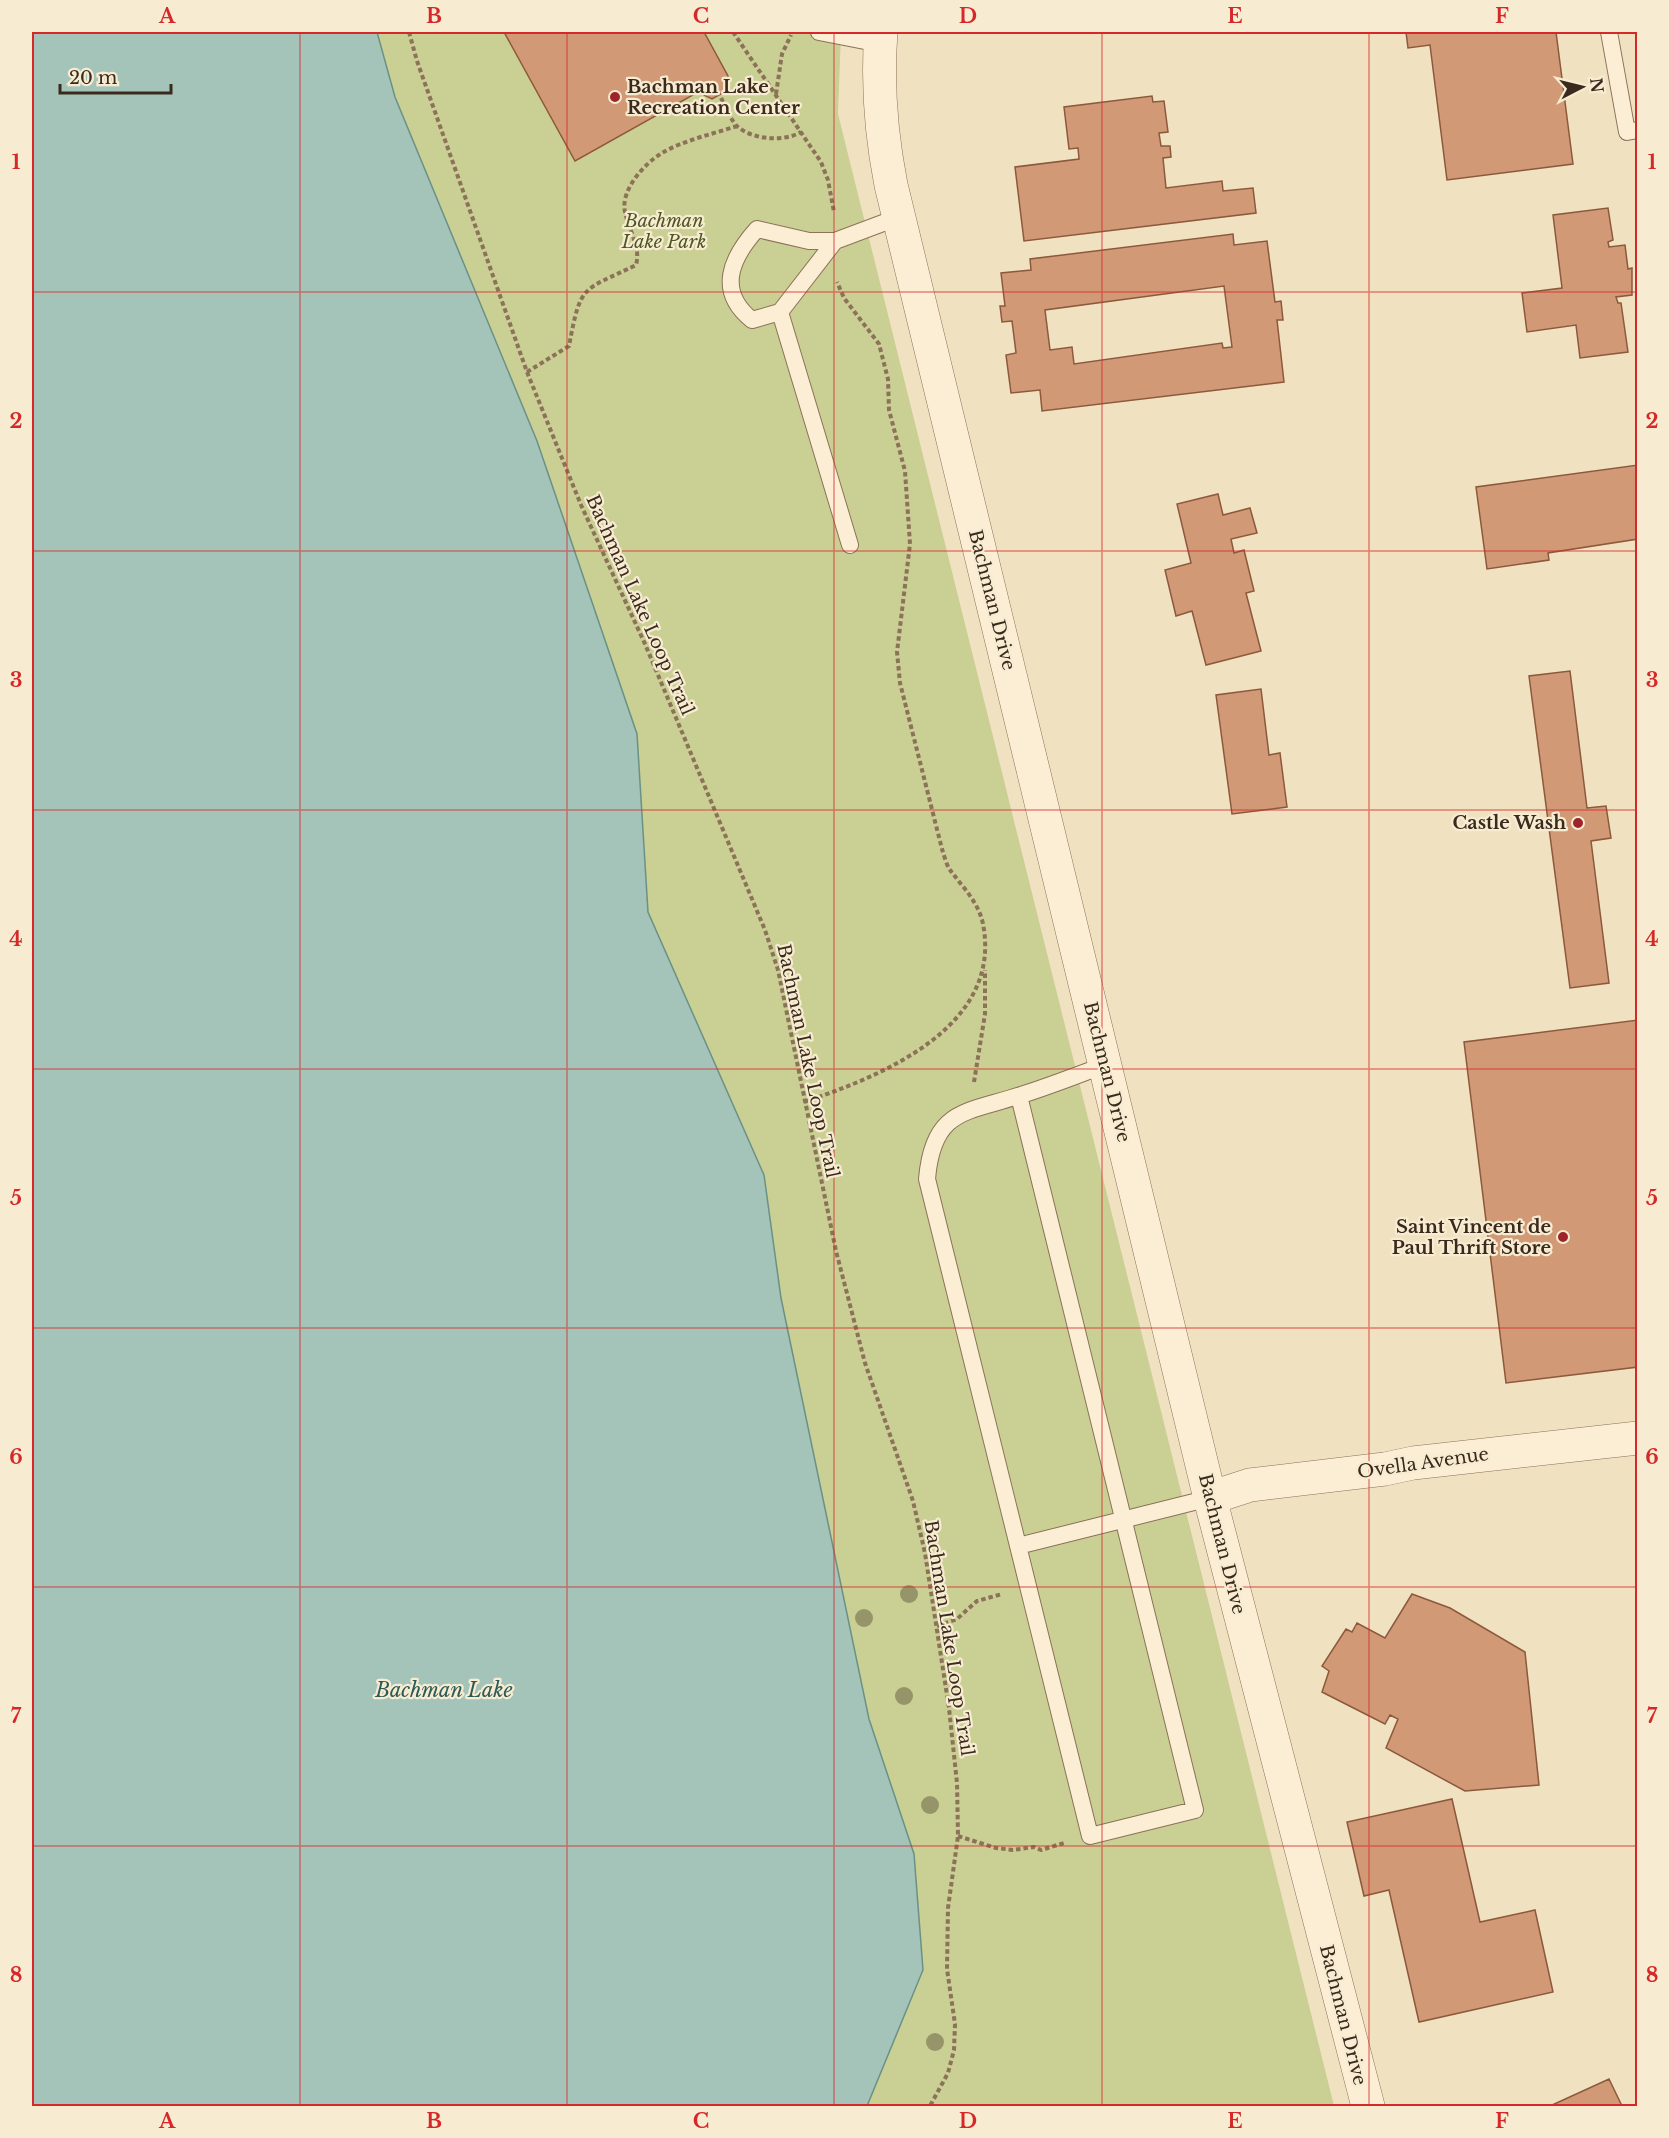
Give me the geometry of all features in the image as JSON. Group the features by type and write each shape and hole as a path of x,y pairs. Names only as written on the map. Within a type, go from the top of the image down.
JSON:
{"street":[{"name":"Bachman Drive","path":"881,38 878,89 883,141 899,217 1210,1498 1368,2106"},
{"name":"Ovella Avenue","path":"1210,1498 1250,1485 1385,1469 1413,1463 1638,1437"}],"lane":[{"path":"819,32 881,38"},
{"path":"1609,32 1627,132 1638,130"},
{"path":"835,241 780,312 752,320 740,310 730,285 738,249 757,229 808,240 835,241 899,217"},
{"path":"780,312 850,544"},
{"path":"1019,1096 1196,1810 1090,1836 927,1179 929,1158 937,1138 950,1121 968,1109 1019,1096 1105,1065"},
{"path":"1018,1546 1210,1498"}],"path":[{"name":"Bachman Lake Loop Trail","path":"409,32 417,61 527,372 581,505 645,644 765,930 778,970 836,1251 865,1363 913,1501 937,1626 957,1783 957,1836 948,1908 947,1969 955,2024 954,2050 948,2073 930,2106"},
{"path":"734,32 821,162 828,180 835,217 835,277 844,298 879,344 888,379 889,410 905,471 910,544 897,652 900,683 942,849 949,868 964,884 983,922 986,966 985,1014 968,1109"},
{"path":"776,95 782,54 792,32"},
{"path":"721,98 737,126 751,134 772,138 792,138 801,132"},
{"path":"527,372 569,346 578,303 587,290 598,281 636,265 639,255 624,203 627,191 643,170 661,153 737,126"},
{"path":"804,1102 878,1074 933,1042 958,1017 977,989 986,966"},
{"path":"937,1626 957,1619 977,1601 1029,1587"},
{"path":"957,1836 996,1848 1013,1850 1034,1847 1041,1850 1090,1836"}],"green space":[{"name":"Bachman Lake Park","path":"377,32 841,32 838,114 1334,2106 867,2106 923,1970 914,1854 869,1719 781,1298 764,1175 648,912 637,734 537,441 395,97"}],"water":[{"name":"Bachman Lake","path":"32,32 377,32 395,97 537,441 637,734 648,912 764,1175 781,1298 869,1719 914,1854 923,1970 867,2106 32,2106"}],"building":[{"name":"Bachman Lake Recreation Center","path":"504,32 704,32 728,76 728,90 712,99 698,92 575,161"},
{"path":"1406,32 1556,32 1573,164 1447,180 1430,45 1408,48"},
{"path":"1152,96 1153,102 1164,101 1168,132 1159,133 1161,146 1170,146 1171,157 1163,158 1166,188 1222,181 1223,191 1253,188 1256,213 1024,241 1015,167 1079,159 1078,148 1069,149 1064,107"},
{"path":"1608,208 1613,240 1608,242 1609,247 1625,245 1628,269 1632,268 1632,295 1616,297 1618,303 1621,303 1628,352 1580,358 1576,325 1527,332 1522,293 1562,288 1553,215"},
{"path":"1233,234 1234,245 1267,241 1275,302 1281,301 1283,320 1277,320 1284,382 1042,411 1040,390 1011,393 1006,355 1016,353 1012,321 1002,322 1000,306 1005,306 1001,273 1031,270 1030,259","holes":["1224,286 1232,347 1223,348 1222,343 1074,364 1072,347 1050,350 1045,310"]},
{"path":"1638,465 1638,539 1548,553 1549,560 1487,569 1476,487"},
{"path":"1218,494 1223,515 1250,508 1257,533 1231,539 1234,553 1244,550 1254,591 1246,593 1261,651 1206,665 1192,611 1176,616 1165,570 1191,563 1177,504"},
{"name":"Castle Wash","path":"1570,671 1587,808 1606,806 1611,838 1591,841 1609,983 1570,988 1529,676"},
{"path":"1261,689 1269,755 1280,753 1287,807 1232,814 1216,695"},
{"name":"Saint Vincent de Paul Thrift Store","path":"1638,1020 1638,1367 1506,1383 1464,1042"},
{"path":"1412,1594 1450,1608 1525,1652 1539,1785 1465,1791 1386,1748 1398,1719 1390,1715 1385,1724 1322,1692 1329,1671 1322,1666 1346,1629 1352,1632 1357,1623 1385,1638"},
{"path":"1452,1799 1480,1922 1535,1910 1553,1992 1419,2022 1389,1890 1364,1896 1347,1822"},
{"path":"1609,2079 1622,2106 1550,2106"}],"place":[{"name":"Bachman Lake Recreation Center","path":"615,97"},
{"name":"Castle Wash","path":"1578,823"},
{"name":"Saint Vincent de Paul Thrift Store","path":"1563,1237"}]}
